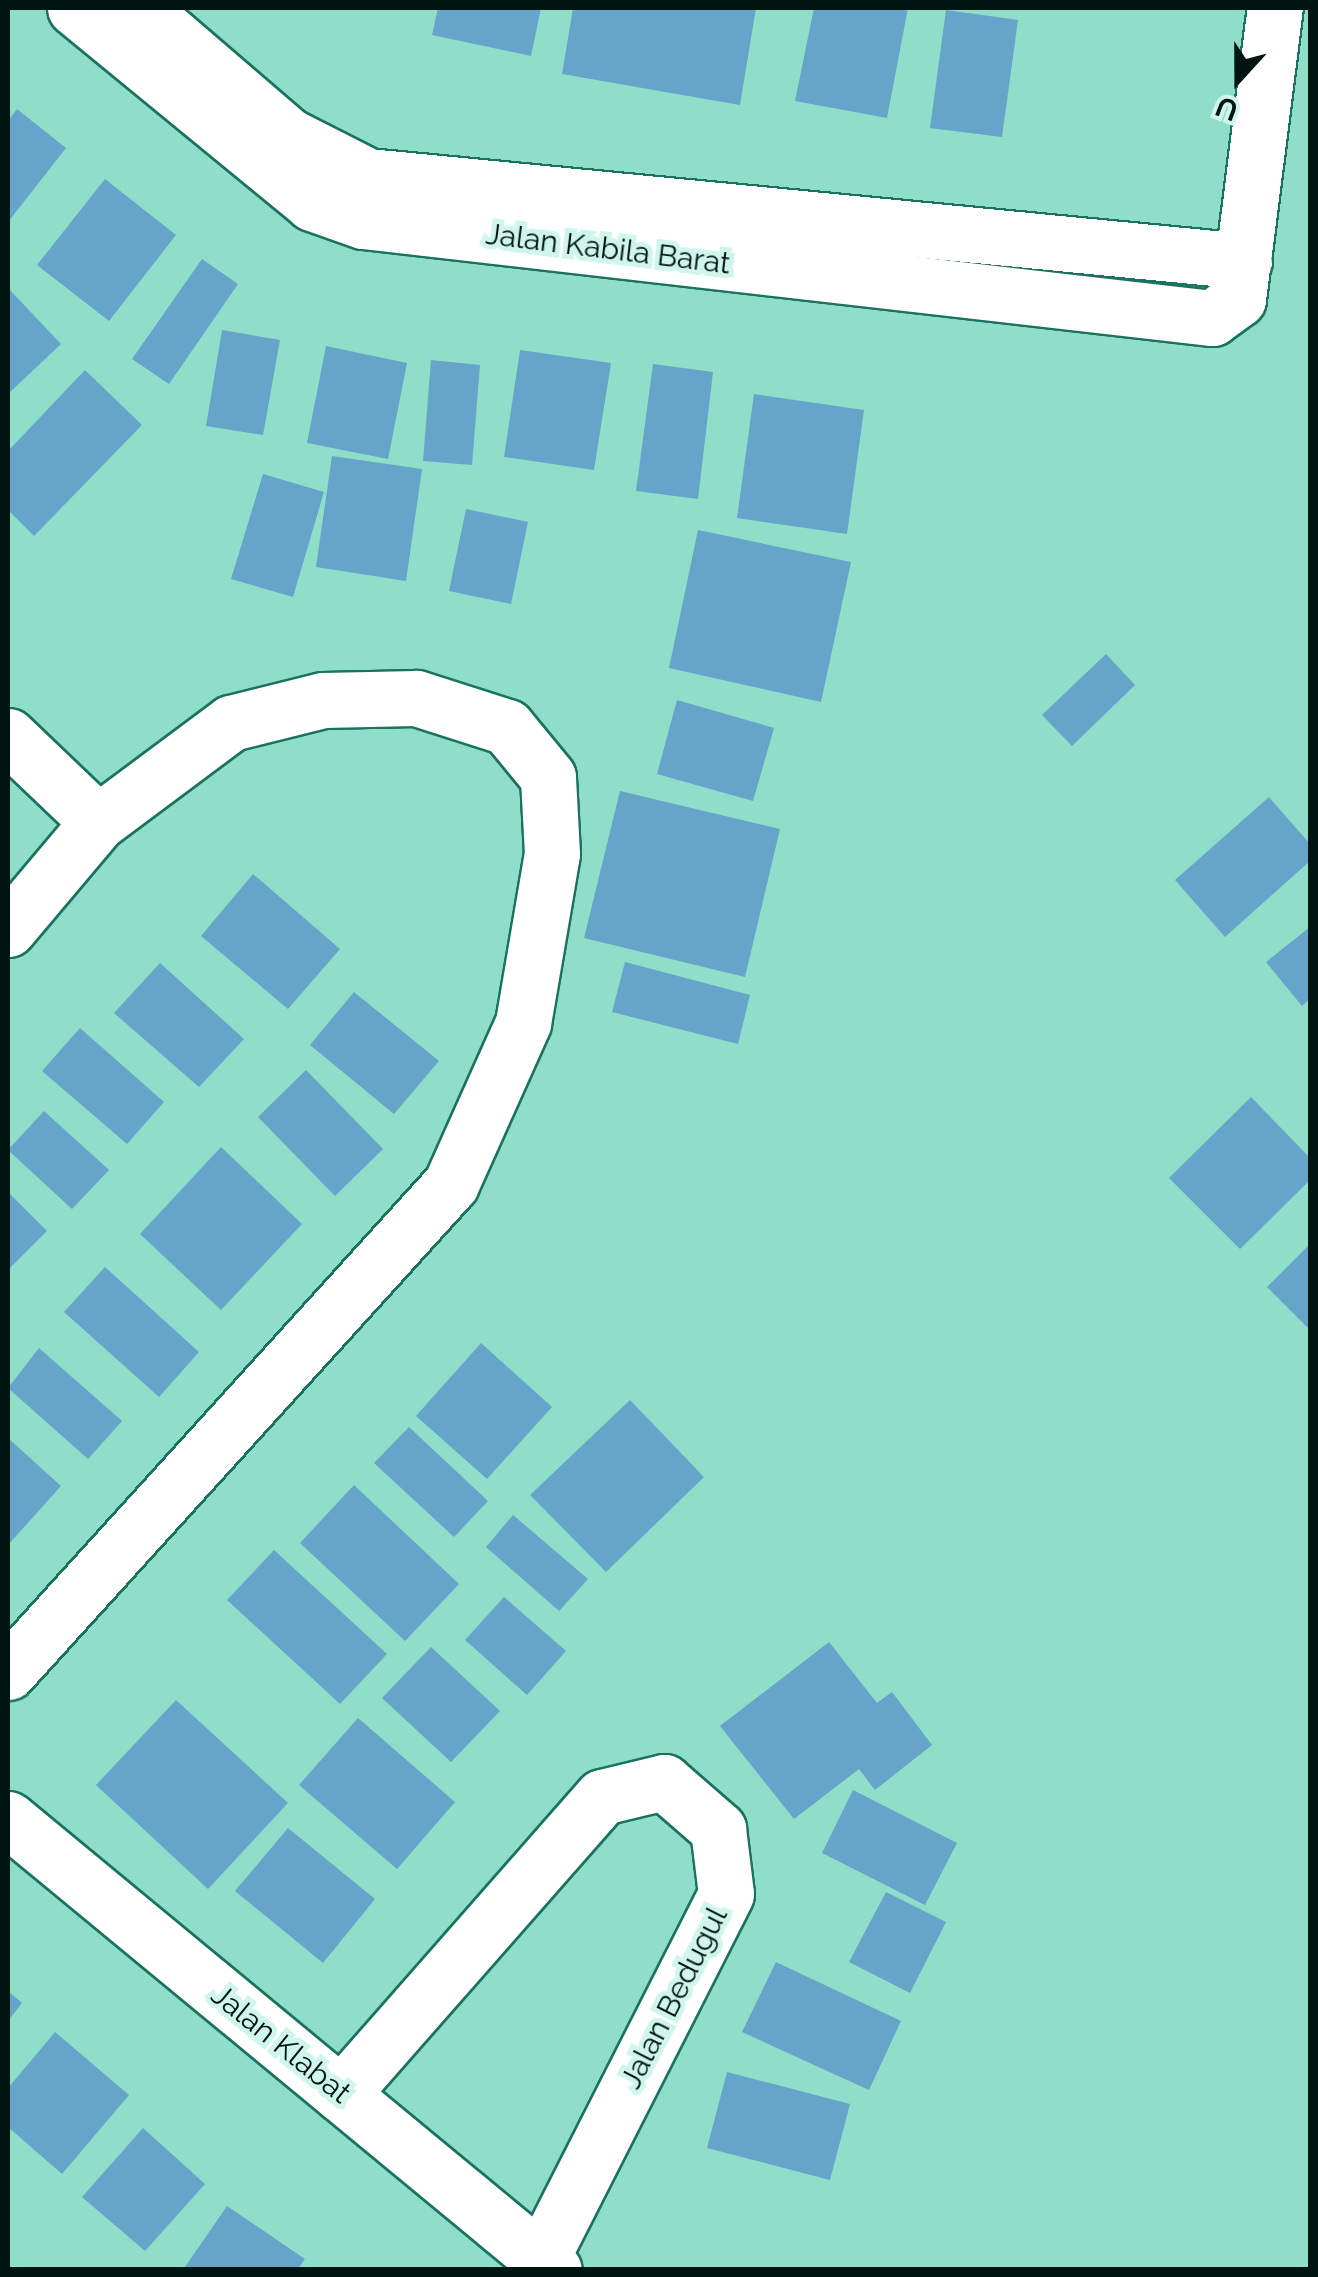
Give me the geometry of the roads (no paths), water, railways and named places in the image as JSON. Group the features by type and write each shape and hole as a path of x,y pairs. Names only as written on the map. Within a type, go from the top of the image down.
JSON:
{"street":[{"name":"Jalan Kabila Barat","path":"74,8 312,203 363,221 1212,318 1238,299 1244,260 368,176 290,136 140,8"},
{"path":"1244,260 1275,8"},
{"path":"8,929 98,822 231,723 322,700 416,698 507,727 548,777 552,854 522,1024 451,1184 8,1672"},
{"path":"8,736 98,822"},
{"name":"Jalan Bedugul","path":"341,2094 602,1797 664,1782 718,1829 726,1894 547,2264"},
{"name":"Jalan Klabat","path":"8,1820 547,2264"}]}
